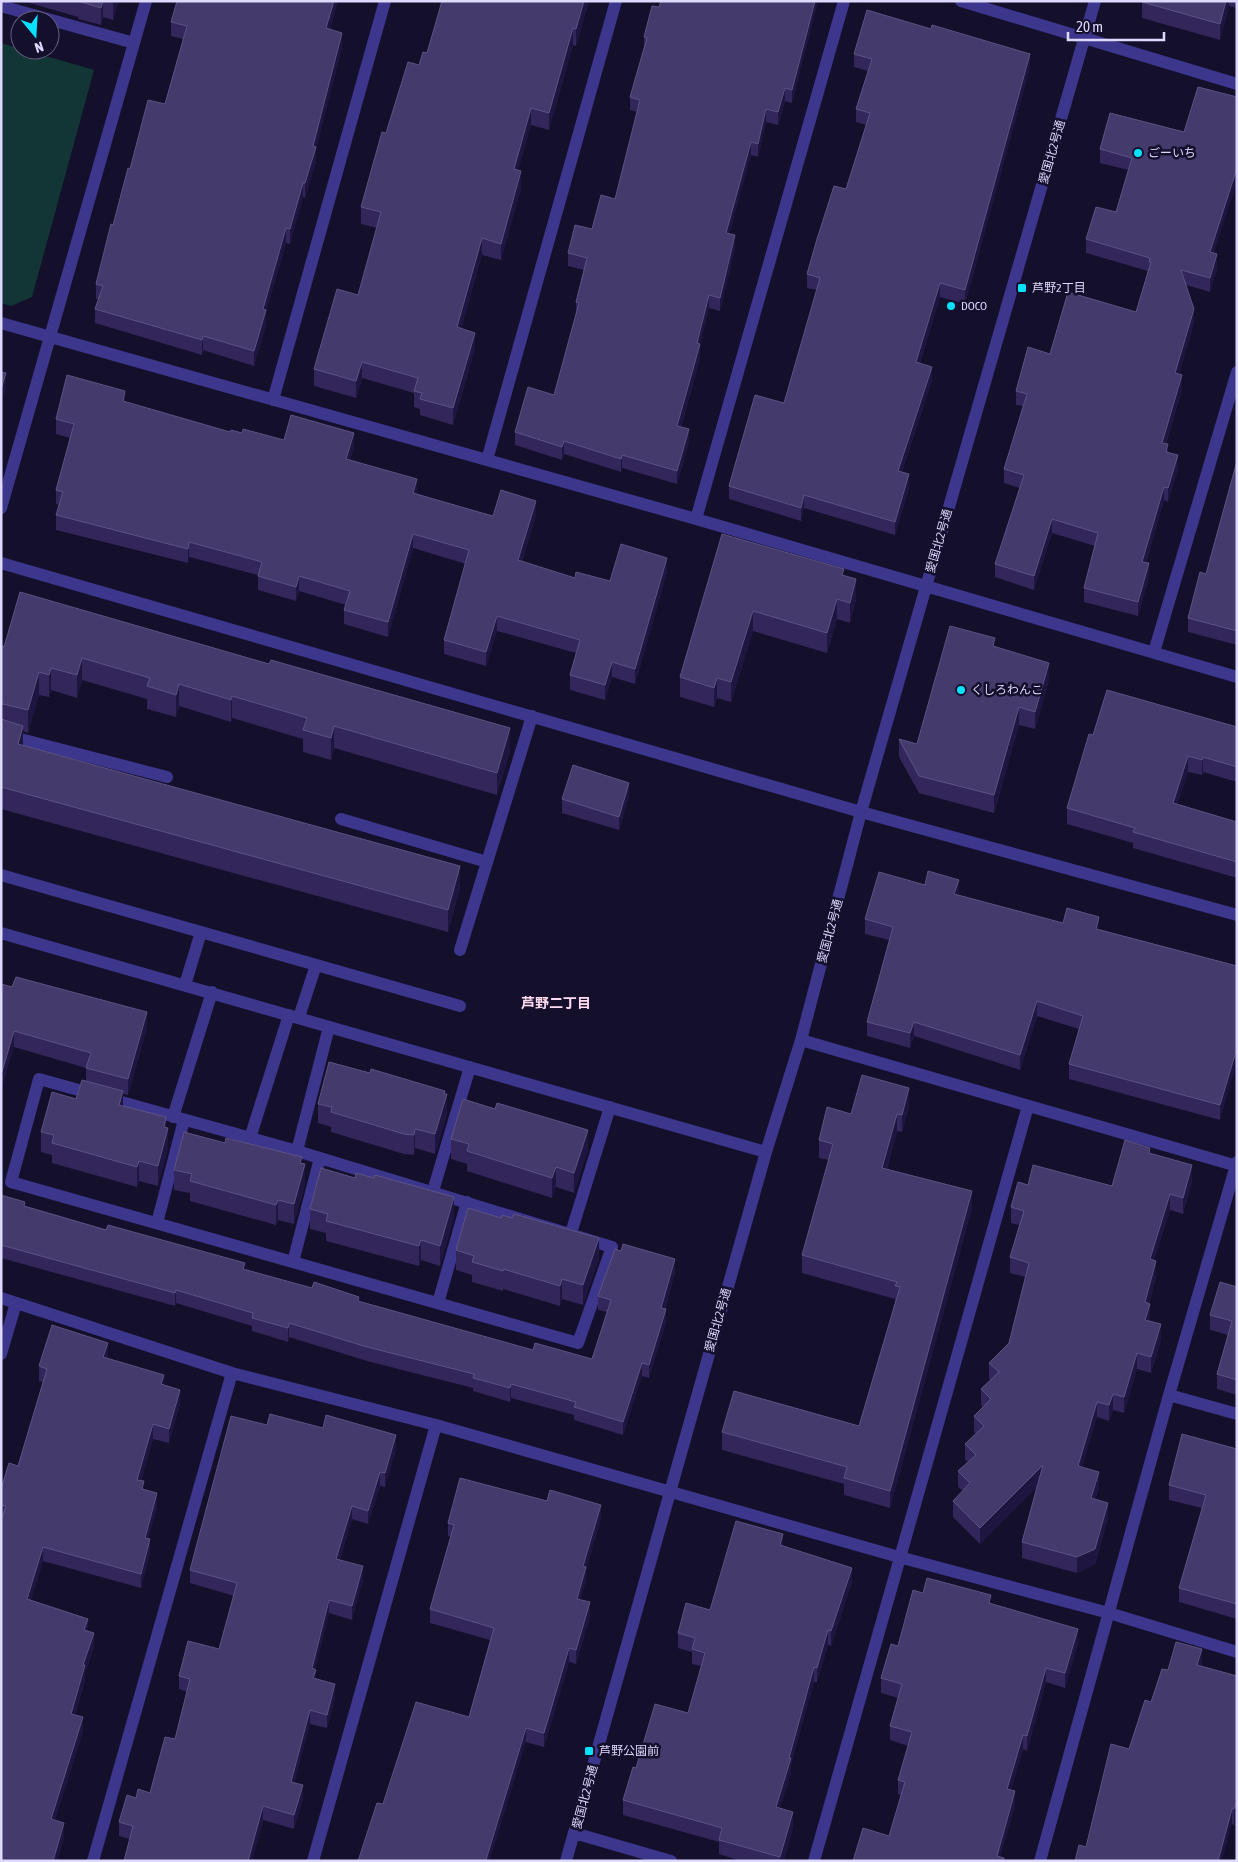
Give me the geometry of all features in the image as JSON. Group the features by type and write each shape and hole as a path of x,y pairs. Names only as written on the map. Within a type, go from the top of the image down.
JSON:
{"street":[{"path":"1,508 146,1"},
{"path":"273,400 385,1"},
{"path":"487,460 616,1"},
{"path":"696,519 844,1"},
{"path":"961,1 1237,84"},
{"name":"愛国北2号通","path":"566,1861 766,1152 801,1040 861,812 1095,1"},
{"path":"1,6 134,43"},
{"path":"1,323 696,519 1237,677"},
{"path":"1154,652 1237,372"},
{"path":"1,563 861,812 1237,915"},
{"path":"460,950 532,716"},
{"path":"1,734 167,777"},
{"path":"341,819 487,862"},
{"path":"1,875 460,1006"},
{"path":"184,985 201,932"},
{"path":"1,933 766,1152"},
{"path":"250,1138 294,1016 316,965"},
{"path":"156,1223 178,1118 212,992"},
{"path":"298,1151 329,1026"},
{"path":"801,1040 1236,1165 1169,1395 1040,1861"},
{"path":"434,1191 470,1067"},
{"path":"39,1079 178,1118 434,1191 612,1247 578,1343 11,1182 39,1079"},
{"path":"814,1861 1028,1106"},
{"path":"571,1233 610,1107"},
{"path":"293,1262 320,1158"},
{"path":"438,1304 467,1202"},
{"path":"1,1298 232,1373 436,1425 899,1556 1109,1613 1237,1652"},
{"path":"1,1354 16,1303"},
{"path":"93,1861 232,1373"},
{"path":"1169,1395 1237,1414"},
{"path":"314,1861 436,1425"},
{"path":"574,1833 671,1861"}],"green space":[{"path":"1,43 10,46 10,60 60,60 94,70 32,297 11,306 1,303"}],"building":[{"path":"78,1 103,1 101,8"},
{"path":"177,1 334,1 326,28 342,33 313,146 316,147 305,183 303,183 290,229 286,228 263,309 266,310 254,351 203,336 202,340 95,309 103,286 96,284 111,224 113,225 128,168 130,169 148,100 165,104 187,26 171,22"},
{"path":"442,1 584,1 576,29 573,28 549,113 531,108 514,169 521,171 501,244 482,238 457,327 475,333 453,408 420,399 422,393 414,391 418,378 362,362 356,381 314,369 337,289 358,295 381,212 361,207 382,132 386,133 408,62 419,65 423,52 427,53"},
{"path":"661,1 815,1 792,90 785,88 778,112 766,109 758,144 751,142 726,233 735,235 720,298 709,295 697,343 700,344 677,426 689,429 677,471 622,455 621,459 564,441 562,447 515,432 528,387 554,395 579,303 576,302 587,258 568,253 575,225 592,229 601,195 615,199 640,100 630,97 647,38 644,37 652,6 659,7"},
{"path":"1142,1 1226,1 1220,24"},
{"path":"867,10 931,29 932,25 1030,54 965,290 940,283 916,362 932,367 898,471 909,474 895,522 804,495 801,508 729,486 755,395 784,403 820,278 807,274 817,239 834,186 846,189 870,113 856,109 872,59 854,54"},
{"path":"1198,87 1237,97 1237,168 1210,252 1217,254 1210,278 1181,270 1194,309 1175,373 1182,375 1162,443 1168,444 1166,452 1178,455 1168,488 1164,487 1142,562 1149,563 1138,602 1084,588 1098,533 1052,519 1034,576 995,564 1024,475 1004,469 1027,394 1016,391 1028,347 1050,354 1068,292 1136,312 1151,262 1149,262 1150,258 1086,239 1096,207 1116,212 1132,158 1100,149 1110,113 1184,132"},
{"path":"1,372 6,373 1,389"},
{"path":"67,375 125,391 123,401 230,432 231,430 242,433 243,429 284,440 291,415 354,433 346,459 417,479 413,493 493,516 501,490 536,501 518,560 575,578 576,572 610,581 621,544 667,558 635,669 612,662 605,685 570,675 580,640 497,616 486,652 444,640 469,550 413,534 388,622 344,610 350,591 299,576 296,587 258,576 262,562 189,542 188,549 56,515 63,492 56,490 74,424 56,419"},
{"path":"1237,461 1237,631 1188,618 1200,572 1206,574"},
{"path":"722,534 844,569 842,575 856,579 850,603 837,599 827,633 753,611 731,682 717,678 714,688 680,677"},
{"path":"20,592 269,664 271,660 510,728 497,773 334,726 331,738 303,730 307,718 232,696 231,700 179,684 176,695 147,686 150,678 82,658 77,675 51,668 49,675 39,672 28,710 1,704 1,646 4,647"},
{"path":"950,626 995,638 993,646 1049,663 1035,712 1019,707 994,795 919,776 899,739 917,744"},
{"path":"1107,690 1237,727 1237,767 1203,757 1202,760 1188,756 1173,803 1237,822 1237,862 1133,832 1135,828 1067,808 1089,734 1093,735"},
{"path":"1,719 23,726 18,744 460,866 448,910 1,787"},
{"path":"573,765 629,783 619,817 562,799"},
{"path":"928,871 959,880 954,894 1063,923 1067,908 1099,917 1096,929 1237,966 1237,1048 1220,1105 1069,1064 1083,1016 1037,1001 1020,1055 914,1022 910,1033 867,1022 893,927 865,919 879,872 925,885"},
{"path":"16,977 147,1012 128,1079 86,1068 91,1053 14,1031 1,1075 1,984 12,987"},
{"path":"329,1062 370,1073 371,1069 445,1091 444,1094 447,1094 435,1134 415,1129 414,1135 404,1134 331,1112 332,1107 318,1104"},
{"path":"862,1075 909,1088 902,1115 897,1114 882,1168 972,1191 890,1491 844,1478 847,1467 722,1432 734,1391 859,1426 900,1287 895,1286 897,1282 802,1255 833,1144 819,1140 827,1107 851,1114"},
{"path":"82,1080 123,1091 119,1105 166,1117 164,1127 168,1128 158,1166 139,1161 137,1167 52,1143 54,1135 41,1132 52,1092 76,1099"},
{"path":"463,1099 495,1109 497,1103 588,1130 574,1173 556,1167 552,1178 467,1151 469,1144 451,1139"},
{"path":"184,1132 225,1143 226,1138 302,1157 300,1163 305,1164 294,1204 278,1200 276,1205 190,1181 192,1174 174,1170"},
{"path":"1125,1140 1150,1148 1149,1153 1192,1165 1183,1198 1170,1194 1150,1259 1156,1261 1145,1302 1150,1304 1145,1320 1161,1324 1151,1357 1137,1353 1124,1397 1113,1394 1109,1405 1097,1402 1078,1466 1099,1472 1091,1498 1108,1503 1095,1549 1077,1557 1022,1542 1043,1465 980,1528 953,1501 970,1483 958,1471 976,1455 965,1444 984,1426 974,1416 991,1399 981,1389 999,1372 989,1363 1009,1343 1029,1263 1010,1257 1024,1211 1011,1207 1018,1182 1028,1185 1033,1165 1112,1186"},
{"path":"321,1168 355,1178 356,1173 374,1178 375,1175 454,1197 440,1246 421,1240 419,1246 326,1221 328,1214 310,1209"},
{"path":"1,1195 25,1202 24,1206 106,1230 108,1225 245,1263 243,1269 312,1288 314,1282 359,1297 358,1301 533,1350 535,1343 592,1359 611,1300 598,1296 615,1249 621,1251 623,1244 675,1259 661,1308 666,1309 649,1365 642,1363 623,1422 574,1407 576,1402 511,1384 510,1388 473,1378 474,1374 367,1347 289,1323 288,1328 252,1318 253,1313 176,1290 175,1293 1,1245"},
{"path":"468,1208 501,1218 502,1215 512,1218 514,1214 599,1238 583,1285 562,1279 560,1286 472,1262 474,1256 456,1250"},
{"path":"1220,1282 1237,1287 1237,1380 1217,1374 1232,1321 1210,1315"},
{"path":"52,1325 108,1343 103,1357 164,1375 161,1384 180,1390 169,1429 153,1424 137,1480 144,1481 142,1489 157,1493 145,1538 150,1539 141,1574 43,1547 27,1599 88,1619 84,1630 94,1633 83,1665 85,1665 71,1714 83,1717 51,1819 64,1823 53,1861 1,1861 1,1521 6,1506 1,1505 1,1489 9,1463 18,1466 47,1369 39,1366"},
{"path":"270,1414 323,1428 326,1415 396,1435 385,1473 380,1472 368,1511 352,1506 336,1559 363,1566 352,1606 329,1600 312,1668 316,1670 313,1678 335,1684 327,1715 310,1710 291,1782 303,1785 294,1815 263,1806 248,1861 124,1861 133,1826 119,1822 127,1795 136,1798 138,1789 150,1793 165,1737 175,1739 190,1679 179,1676 188,1641 219,1649 237,1583 190,1570 231,1416 267,1425"},
{"path":"1182,1434 1237,1449 1237,1604 1179,1588 1206,1495 1169,1485"},
{"path":"460,1478 547,1501 550,1490 601,1505 583,1566 586,1567 577,1599 590,1602 576,1650 569,1648 544,1733 526,1728 486,1860 490,1861 358,1861 377,1803 383,1804 416,1702 469,1717 494,1628 430,1609 454,1525 448,1523"},
{"path":"736,1521 783,1534 780,1545 852,1568 831,1631 828,1630 817,1668 814,1667 789,1758 791,1758 776,1807 793,1812 780,1857 719,1840 722,1828 623,1800 633,1767 636,1768 655,1704 688,1713 705,1653 692,1649 695,1638 678,1633 686,1603 710,1610"},
{"path":"927,1578 991,1595 989,1603 1078,1629 1065,1673 1046,1668 1027,1736 1023,1735 1007,1789 1015,1791 997,1856 1004,1858 1004,1861 853,1861 863,1828 889,1836 905,1782 898,1780 912,1732 890,1726 902,1684 881,1678 891,1644 898,1646 913,1590 923,1593"},
{"path":"1176,1642 1202,1649 1197,1665 1237,1676 1237,1802 1234,1809 1232,1809 1218,1861 1075,1861 1079,1845 1086,1847 1111,1744 1129,1749 1145,1700 1151,1702 1162,1669 1168,1670"}],"place":[{"name":"ごーいち","path":"1138,153"},
{"name":"芦野2丁目","path":"1022,288"},
{"name":"DOCO","path":"951,306"},
{"name":"くしろわんこ","path":"961,690"},
{"name":"芦野公園前","path":"589,1751"}],"district":[{"name":"芦野二丁目","path":"556,1003"}]}
